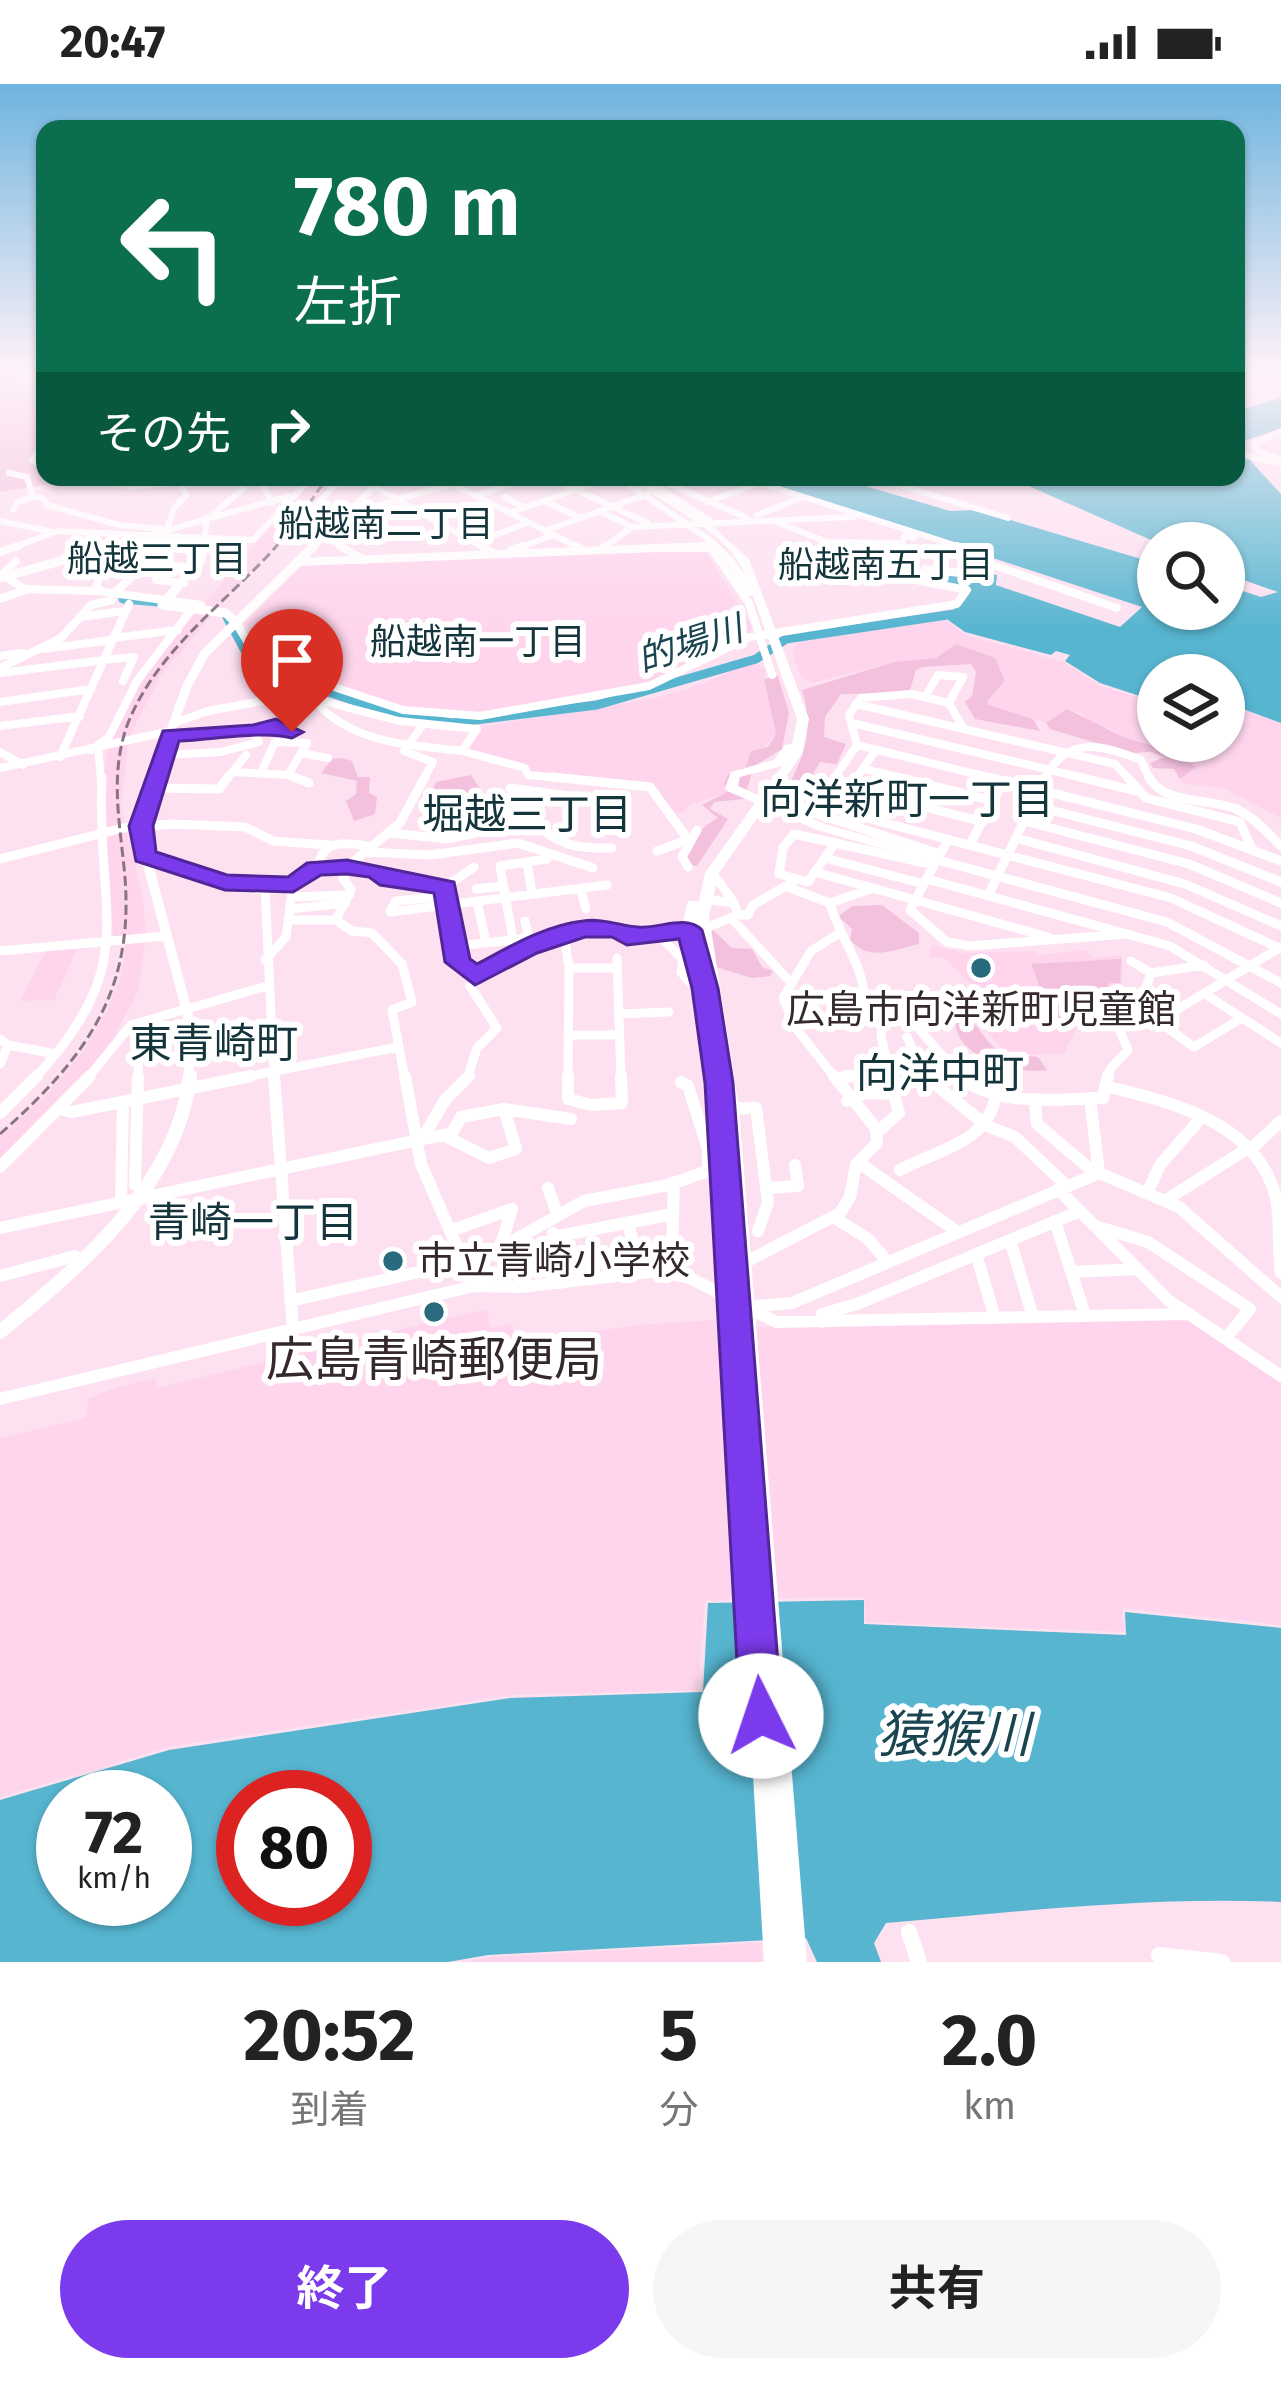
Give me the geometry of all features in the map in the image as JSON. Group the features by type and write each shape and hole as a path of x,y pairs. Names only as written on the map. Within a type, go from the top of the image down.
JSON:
{"highway":[{"path":"640,486 700,523 738,559 756,594 803,724 793,760 774,793 779,807 923,856"},
{"path":"708,543 731,561 756,594"},
{"path":"777,1962 731,1109 707,865 783,765 796,725 790,686"},
{"path":"796,725 782,760 760,771 738,773 730,780 734,790 796,818 923,856"},
{"path":"700,964 708,901 728,848 793,760"},
{"path":"742,817 762,786 760,771"},
{"path":"728,848 749,826 779,819 923,856"},
{"path":"708,901 689,910 686,928 700,964 718,1070 795,1962"}],"main road":[{"path":"1249,456 1281,462"},
{"path":"2,576 108,554 122,535 160,532 207,519 243,486"},
{"path":"0,1332 82,1260 140,1193 174,1134 188,1089 192,1056 185,1010 144,856 141,826 196,665 375,486"},
{"path":"164,603 196,568 207,519"},
{"path":"164,603 223,612 233,626"}],"street":[{"path":"9,473 27,476 33,497"},
{"path":"128,486 144,486"},
{"path":"137,574 116,572 160,532 186,496 184,486"},
{"path":"239,493 253,486"},
{"path":"263,486 280,508"},
{"path":"271,486 291,496"},
{"path":"375,486 496,553 646,494"},
{"path":"348,513 430,486"},
{"path":"458,486 583,550"},
{"path":"475,496 504,486"},
{"path":"567,486 650,525 750,486"},
{"path":"509,513 591,486"},
{"path":"637,486 700,523 756,621 771,673"},
{"path":"648,486 700,523"},
{"path":"658,490 668,486"},
{"path":"673,486 749,519 803,497"},
{"path":"233,626 260,660 320,683 403,710 484,716 579,702 676,676 759,639 957,604 967,590 920,581 926,568 960,573 974,551 768,486"},
{"path":"902,486 1008,518"},
{"path":"140,526 176,539 254,540 301,487 332,487"},
{"path":"332,487 300,521 364,560"},
{"path":"207,519 291,496"},
{"path":"13,510 18,502 33,497 122,535 142,550 160,553"},
{"path":"505,497 580,518"},
{"path":"781,506 793,510"},
{"path":"580,507 632,527 864,516"},
{"path":"0,521 22,529 122,535 172,512"},
{"path":"770,519 827,542 902,543 905,535 934,544 937,539"},
{"path":"496,553 479,541 527,523"},
{"path":"601,549 632,527"},
{"path":"0,552 37,543 53,532"},
{"path":"60,758 112,639 122,601 137,574 176,539"},
{"path":"298,562 708,543"},
{"path":"317,544 341,545"},
{"path":"0,552 10,545"},
{"path":"122,601 95,590 108,554 127,561 196,568"},
{"path":"72,558 73,576"},
{"path":"973,558 1117,608"},
{"path":"16,561 2,576 28,590"},
{"path":"172,566 156,580 184,583"},
{"path":"81,591 92,575 102,573"},
{"path":"0,599 28,590 81,591 122,601"},
{"path":"0,670 67,633 77,617 100,599 164,603"},
{"path":"77,617 122,601"},
{"path":"94,749 109,737 137,681 196,607"},
{"path":"0,656 178,630"},
{"path":"123,681 146,634"},
{"path":"0,645 26,652"},
{"path":"39,668 49,648"},
{"path":"0,670 157,655"},
{"path":"925,697 938,675 959,674 963,677 950,703"},
{"path":"0,702 137,681"},
{"path":"305,696 320,683"},
{"path":"305,696 323,713 367,738 462,751 525,767 529,775 650,787 691,836"},
{"path":"0,768 172,730 208,711 305,696 422,726 477,729 462,751"},
{"path":"963,728 950,703 925,697 861,698 849,716 857,745 811,812 949,839 1132,887 1236,924 1280,948"},
{"path":"105,704 125,701"},
{"path":"856,704 1115,764 1140,791"},
{"path":"0,726 80,716"},
{"path":"852,723 1140,791 1162,802 1240,822 1251,848"},
{"path":"172,730 253,732 276,726 292,732"},
{"path":"336,920 348,899 343,879 347,867 409,813 420,778 433,762 406,753 422,726"},
{"path":"163,755 242,748 259,742 253,732"},
{"path":"261,773 278,741 308,743 288,775"},
{"path":"988,896 1059,751 1079,744 1142,760 1152,785 1162,792 1234,808 1256,821 1281,846"},
{"path":"857,745 1157,819 1281,861"},
{"path":"0,1113 56,1054 92,998 109,941 94,749"},
{"path":"832,815 876,750"},
{"path":"0,752 23,765"},
{"path":"301,753 328,758"},
{"path":"152,788 214,790 246,755"},
{"path":"864,770 994,801"},
{"path":"233,772 288,775 309,783"},
{"path":"538,776 539,790"},
{"path":"970,844 1004,781"},
{"path":"919,805 931,786"},
{"path":"510,788 576,796"},
{"path":"852,788 983,822"},
{"path":"1125,910 1162,802"},
{"path":"1031,805 1151,834 1281,882"},
{"path":"391,833 447,839 532,821 543,836 583,849 612,848"},
{"path":"1024,821 1146,852 1233,880 1281,903"},
{"path":"0,859 141,826 245,827 273,842 340,841 365,849 430,855 525,845 543,836"},
{"path":"874,888 830,903 779,874 783,848 794,834 934,866 910,910 947,942 970,946 1127,934"},
{"path":"657,851 691,836"},
{"path":"688,867 682,857 691,836"},
{"path":"1016,838 1140,869 1252,910 1281,926"},
{"path":"708,901 748,914 753,905 792,883 808,882 836,842"},
{"path":"265,960 278,953 292,903 328,844"},
{"path":"525,845 593,868"},
{"path":"144,856 206,879 265,886 352,931 372,933 401,964 412,1002 392,1010 418,1139 474,1286"},
{"path":"923,856 1099,902 1191,932 1281,983"},
{"path":"513,940 500,866 550,857"},
{"path":"825,858 1170,946 1281,1014"},
{"path":"527,862 532,894"},
{"path":"474,867 447,896 390,912 396,901 447,896 504,892 532,894 608,885"},
{"path":"315,868 374,871 382,874 380,878 447,896"},
{"path":"814,872 1053,940"},
{"path":"265,886 265,960 293,1329"},
{"path":"580,888 586,909"},
{"path":"476,895 486,943"},
{"path":"447,896 458,962 475,976"},
{"path":"292,903 348,899"},
{"path":"708,901 735,913 792,984"},
{"path":"708,901 735,913"},
{"path":"619,929 627,937 686,928 708,901"},
{"path":"1091,924 1099,902"},
{"path":"718,1293 740,1265 833,1217 850,1197 858,1162 877,1143 878,1131 899,1113 880,1037 886,1005 864,1007 866,987 856,958 838,934 830,903"},
{"path":"1236,924 1252,910"},
{"path":"457,946 528,935 525,921"},
{"path":"418,1139 445,1100 464,1088 477,1048 496,1028 473,994 470,986 475,976 583,928 686,928"},
{"path":"564,934 568,1099 591,1105 622,1103 617,963 568,968"},
{"path":"658,934 683,960 681,973 689,982"},
{"path":"838,934 829,935 806,954 783,998 788,1016 847,1101 878,1131"},
{"path":"0,951 166,936"},
{"path":"1242,1018 1194,1047 1158,1021 1280,948"},
{"path":"1131,961 1151,973 1204,965"},
{"path":"902,1009 963,1080 996,1094 1035,1101 1103,1098 1110,1069 1128,1050 1114,1017 1146,988 1151,973"},
{"path":"0,1167 62,1109 124,1029 267,986"},
{"path":"1204,994 1281,1043"},
{"path":"619,1014 669,1012"},
{"path":"121,1202 139,1023"},
{"path":"568,1035 620,1035"},
{"path":"907,1037 919,1070 943,1096 1025,1145 1080,1211 1187,1314 1281,1376"},
{"path":"0,1064 4,1042 56,1054"},
{"path":"62,1109 72,1112 398,1047"},
{"path":"834,1076 890,1074 945,1062"},
{"path":"290,1301 465,1265 515,1243 553,1216 606,1193 708,1171 711,1156 688,1086 681,1082"},
{"path":"1105,1086 1154,1098 1251,1147 1264,1166 1277,1202 1281,1273"},
{"path":"847,1101 866,1093 895,1094"},
{"path":"900,1170 987,1126 997,1112 996,1094"},
{"path":"1090,1098 1097,1173"},
{"path":"130,1101 135,1186 140,1193"},
{"path":"1035,1101 1037,1124 1097,1173 1148,1188 1216,1236 1242,1268 1278,1291"},
{"path":"731,1109 756,1108 768,1203 758,1231"},
{"path":"443,1135 489,1158 516,1149 504,1109"},
{"path":"0,1228 121,1202 140,1193 452,1133 461,1117 504,1109 571,1119"},
{"path":"1148,1188 1160,1166 1201,1118"},
{"path":"1166,1200 1251,1147 1281,1121"},
{"path":"1025,1145 1045,1131"},
{"path":"858,1162 956,1231"},
{"path":"766,1188 798,1186 795,1165"},
{"path":"1264,1166 1281,1165"},
{"path":"741,1307 792,1303 1097,1173"},
{"path":"628,1222 634,1248 672,1249 674,1182"},
{"path":"548,1189 561,1283"},
{"path":"450,1231 512,1209 500,1248"},
{"path":"822,1318 1080,1211"},
{"path":"553,1237 673,1214"},
{"path":"833,1217 867,1238 887,1261"},
{"path":"1055,1221 1085,1316"},
{"path":"1095,1226 1148,1242 1250,1309 1226,1338"},
{"path":"1010,1240 1033,1317"},
{"path":"976,1254 995,1318"},
{"path":"0,1276 75,1256 82,1260"},
{"path":"1072,1272 1138,1269"},
{"path":"0,1399 474,1286 521,1289 662,1271 685,1276 776,1322 1187,1314"},
{"path":"842,1281 857,1304"},
{"path":"810,1294 822,1318"},
{"path":"909,1932 919,1962"},
{"path":"1160,1954 1222,1962"}],"shaded area":[{"path":"0,456 36,456 36,486 0,492"},
{"path":"306,486 331,486 219,607 203,605"},
{"path":"704,549 753,628 749,633 657,681 487,714 403,707 280,667 257,652 252,644 263,641 263,633 250,632 245,623 303,565"},
{"path":"200,608 217,609 161,675 129,738 109,742 155,659"},
{"path":"946,620 965,635 1064,662 1100,686 1137,697 1137,741 1091,724 1082,714 1067,709 1046,723 989,705 986,701 1005,681 952,650 936,658 894,662 812,683 801,676 794,657 793,647 803,641"},
{"path":"956,644 995,658 1005,681 987,701 989,705 1033,719 1040,731 975,719 965,702 972,696 976,672 971,664 922,667 916,670 909,693 841,694 825,717 824,737 846,744 837,764 820,762 798,800 784,794 805,744 802,690 894,662 936,658"},
{"path":"752,660 766,671 776,734 747,767 727,775 728,792 689,805 685,811 673,814 651,786 530,774 526,767 465,751 479,727 652,699 708,682"},
{"path":"778,676 789,713 782,749 754,766 744,799 714,802 710,809 728,819 697,866 691,865 686,858 695,839 718,818 702,805 727,792 727,775 746,767 751,751 768,747 776,734 764,679"},
{"path":"1067,709 1137,741 1137,753 1050,729 1046,723"},
{"path":"1245,710 1281,723 1281,818 1225,789 1183,783 1180,779 1196,767 1189,762 1245,762"},
{"path":"128,741 121,807 142,893 146,933 139,989 107,1051 0,1162 0,1137 50,1091 84,1050 108,1009 122,972 127,938 113,939 102,792 108,745"},
{"path":"332,759 352,761 358,777 370,777 369,793 377,797 375,814 354,821 346,801 356,794 357,781 321,773"},
{"path":"1189,762 1196,767 1180,779 1174,769 1153,768 1150,763"},
{"path":"471,775 482,792 479,802 484,822 449,831 424,822 438,800 429,797 436,782"},
{"path":"882,905 919,933 919,944 874,953 850,940 852,929 838,916 853,906"},
{"path":"711,928 732,948 752,949 762,967 773,971 770,976 752,978 716,967"},
{"path":"932,945 963,953 1034,951 1037,955 1088,950 1093,958 1122,955 1122,984 1111,984 1108,993 1081,1018 1064,1054 1008,1055 980,1024 974,989 944,957 929,957"},
{"path":"47,949 77,949 54,1000 20,1001"},
{"path":"1121,959 1120,983 1110,983 1075,1022 1051,1017 1031,964"},
{"path":"957,1014 969,1016 997,1049 1038,1057 1047,1070 1001,1065 972,1051 956,1028"},
{"path":"486,1309 491,1328 511,1324 517,1341 728,1319 758,1327 1173,1317 1192,1322 1281,1383 1281,1625 1123,1608 1124,1632 866,1622 864,1597 705,1600 698,1690 511,1695 167,1747 90,1770 36,1770 36,1786 0,1797 0,1438 86,1418 88,1399 117,1387 155,1378 157,1388"},
{"path":"760,1943 762,1962 463,1962 488,1957"}],"water":[{"path":"1246,456 1281,494 1281,723 1245,710 1245,654 1137,654 1137,695 1100,683 1065,661 1070,655 1056,651 1051,655 965,632 948,620 966,589 921,581 925,570 963,575 967,581 972,572 997,575 996,585 1120,627 1137,612 1137,630 1245,630 1245,592 1261,597 1278,592 1245,580 1245,522 1137,522 1137,534 1029,486 1245,486"},
{"path":"774,486 865,486 950,511 977,510 1137,558 1137,605"},
{"name":"猿猴川","path":"864,1600 864,1624 1126,1635 1125,1612 1281,1628 1281,1902 1133,1903 886,1923 874,1943 881,1962 817,1962 806,1938 488,1955 448,1962 0,1962 0,1800 36,1789 36,1926 192,1926 192,1770 101,1770 169,1750 510,1698 703,1692 708,1603"}],"waterway":[{"name":"的場川","path":"123,599 158,602"},
{"name":"的場川","path":"227,617 248,656 270,672 384,711 452,723 597,705 756,659 786,639 954,614"}],"railway":[{"path":"0,1134 81,1048 113,985 126,910 117,795 119,759 140,697 173,651 281,541 321,486"}],"place":[{"name":"広島市向洋新町児童館","path":"981,968"},
{"name":"市立青崎小学校","path":"393,1261"},
{"name":"広島青崎郵便局","path":"434,1312"}],"district":[{"name":"船越南二丁目","path":"386,524"},
{"name":"船越三丁目","path":"157,559"},
{"name":"船越南五丁目","path":"886,565"},
{"name":"船越南一丁目","path":"478,642"},
{"name":"向洋新町一丁目","path":"907,800"},
{"name":"堀越三丁目","path":"527,815"},
{"name":"東青崎町","path":"214,1044"},
{"name":"向洋中町","path":"940,1074"},
{"name":"青崎一丁目","path":"253,1223"}],"route":[{"path":"292,732 276,726 253,732 170,735 145,807 141,826 144,856 225,883 293,885 315,868 347,867 374,871 382,874 380,878 446,887 458,962 475,976 528,947 583,928 619,929 627,937 689,930 705,988 719,1083 761,1716"}]}
